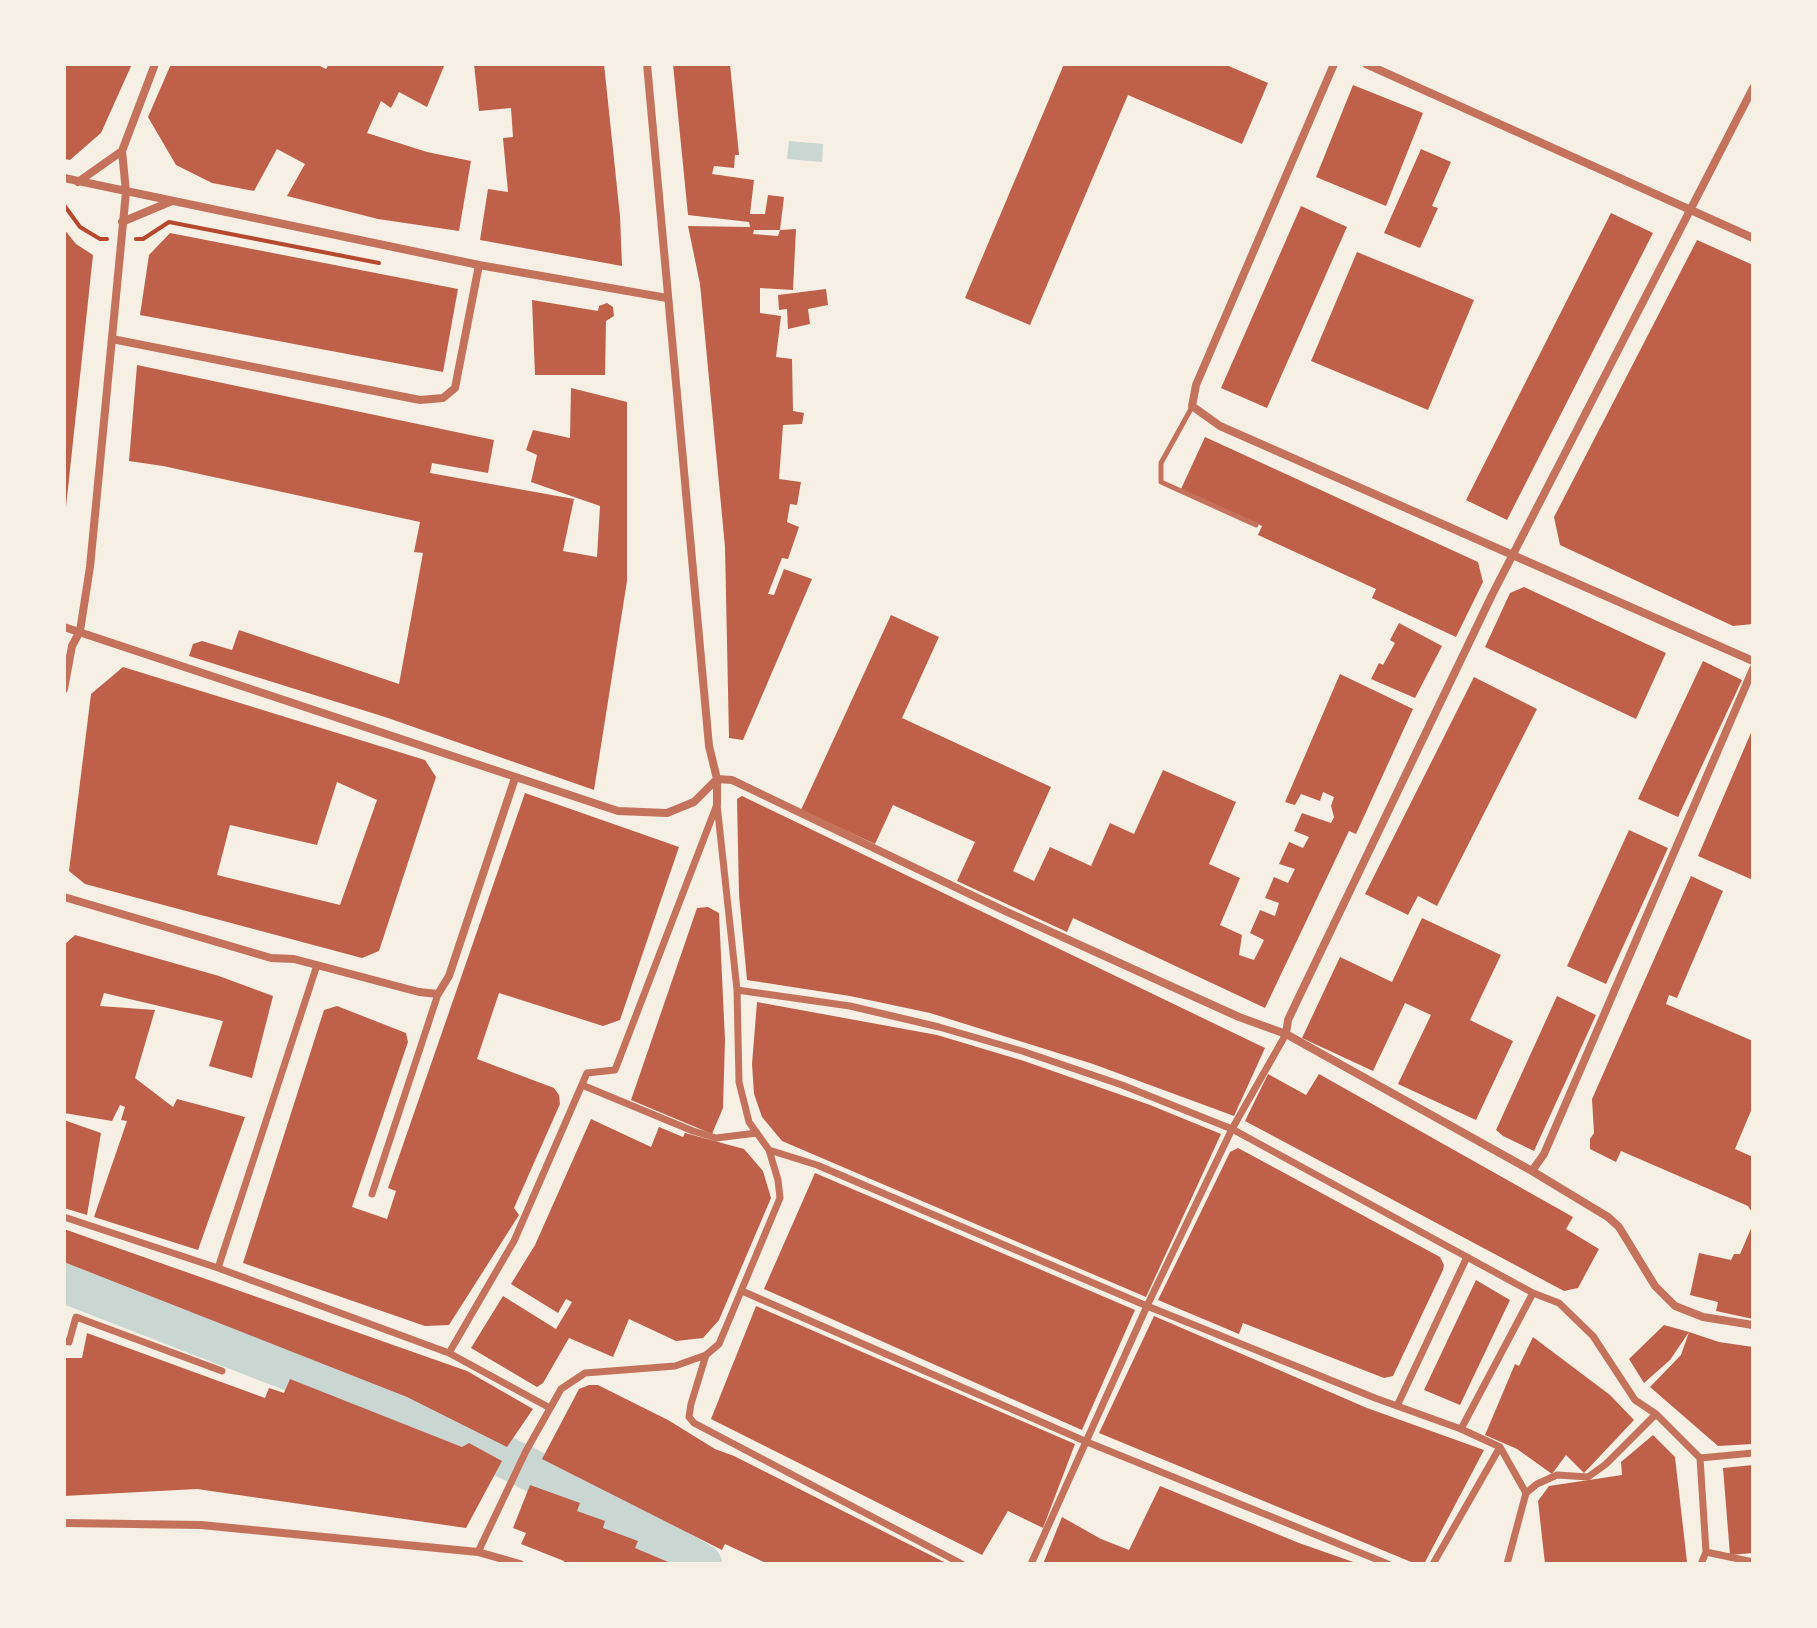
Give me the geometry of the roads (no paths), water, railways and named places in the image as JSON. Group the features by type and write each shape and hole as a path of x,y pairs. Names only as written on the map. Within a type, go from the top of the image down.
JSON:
{"street":[{"path":"64,689 72,646 80,631 90,567 126,192 122,151 155,64"},
{"path":"478,1552 526,1451 561,1389 585,1373 675,1366 706,1355 719,1344 780,1198 769,1150 749,1122 739,1082 737,990 717,779 709,746 647,64"},
{"path":"1334,64 1196,385 1192,406 1220,426 1753,661"},
{"path":"1366,64 1753,238"},
{"path":"1031,1564 1147,1306 1232,1129 1286,1034 1288,1020 1512,555 1753,88"},
{"path":"78,182 122,151"},
{"path":"64,178 479,265 667,298"},
{"path":"122,222 173,201"},
{"path":"112,339 420,400 443,398 455,388 479,265"},
{"path":"64,627 618,811 667,813 694,802 717,779 732,780 1005,911 1239,1017 1286,1034 1532,1171 1608,1217 1619,1227 1655,1286 1675,1306 1703,1317 1753,1325"},
{"path":"1532,1171 1550,1140 1753,669"},
{"path":"372,1194 438,994 449,976 515,778"},
{"path":"449,1353 514,1241 587,1073 615,1070 717,804"},
{"path":"64,897 271,958 294,959 419,992 438,994"},
{"path":"218,1268 317,965"},
{"path":"737,990 850,1006 939,1027 1122,1085 1232,1129 1533,1293 1559,1303 1593,1336 1635,1400 1656,1414 1700,1458 1706,1552 1701,1564"},
{"path":"582,1085 716,1138 757,1133"},
{"path":"769,1150 817,1165 1147,1306 1461,1429 1500,1447 1526,1493"},
{"path":"64,1217 218,1268 449,1353 550,1408"},
{"path":"1397,1406 1467,1257"},
{"path":"742,1291 1087,1442 1388,1564"},
{"path":"1461,1429 1533,1293"},
{"path":"64,1341 69,1342 76,1317 222,1371"},
{"path":"706,1355 691,1404 689,1417 694,1423 962,1564"},
{"path":"1507,1564 1526,1493 1557,1475 1588,1477 1606,1464 1656,1414"},
{"path":"1433,1564 1500,1447"},
{"path":"1700,1458 1753,1453"},
{"path":"64,1523 201,1525 478,1552 520,1564"},
{"path":"1706,1552 1753,1562"}],"lane":[{"path":"1192,406 1161,463 1161,482 1256,525"}],"waterway":[{"path":"64,1282 473,1441 543,1476 701,1564"}]}
